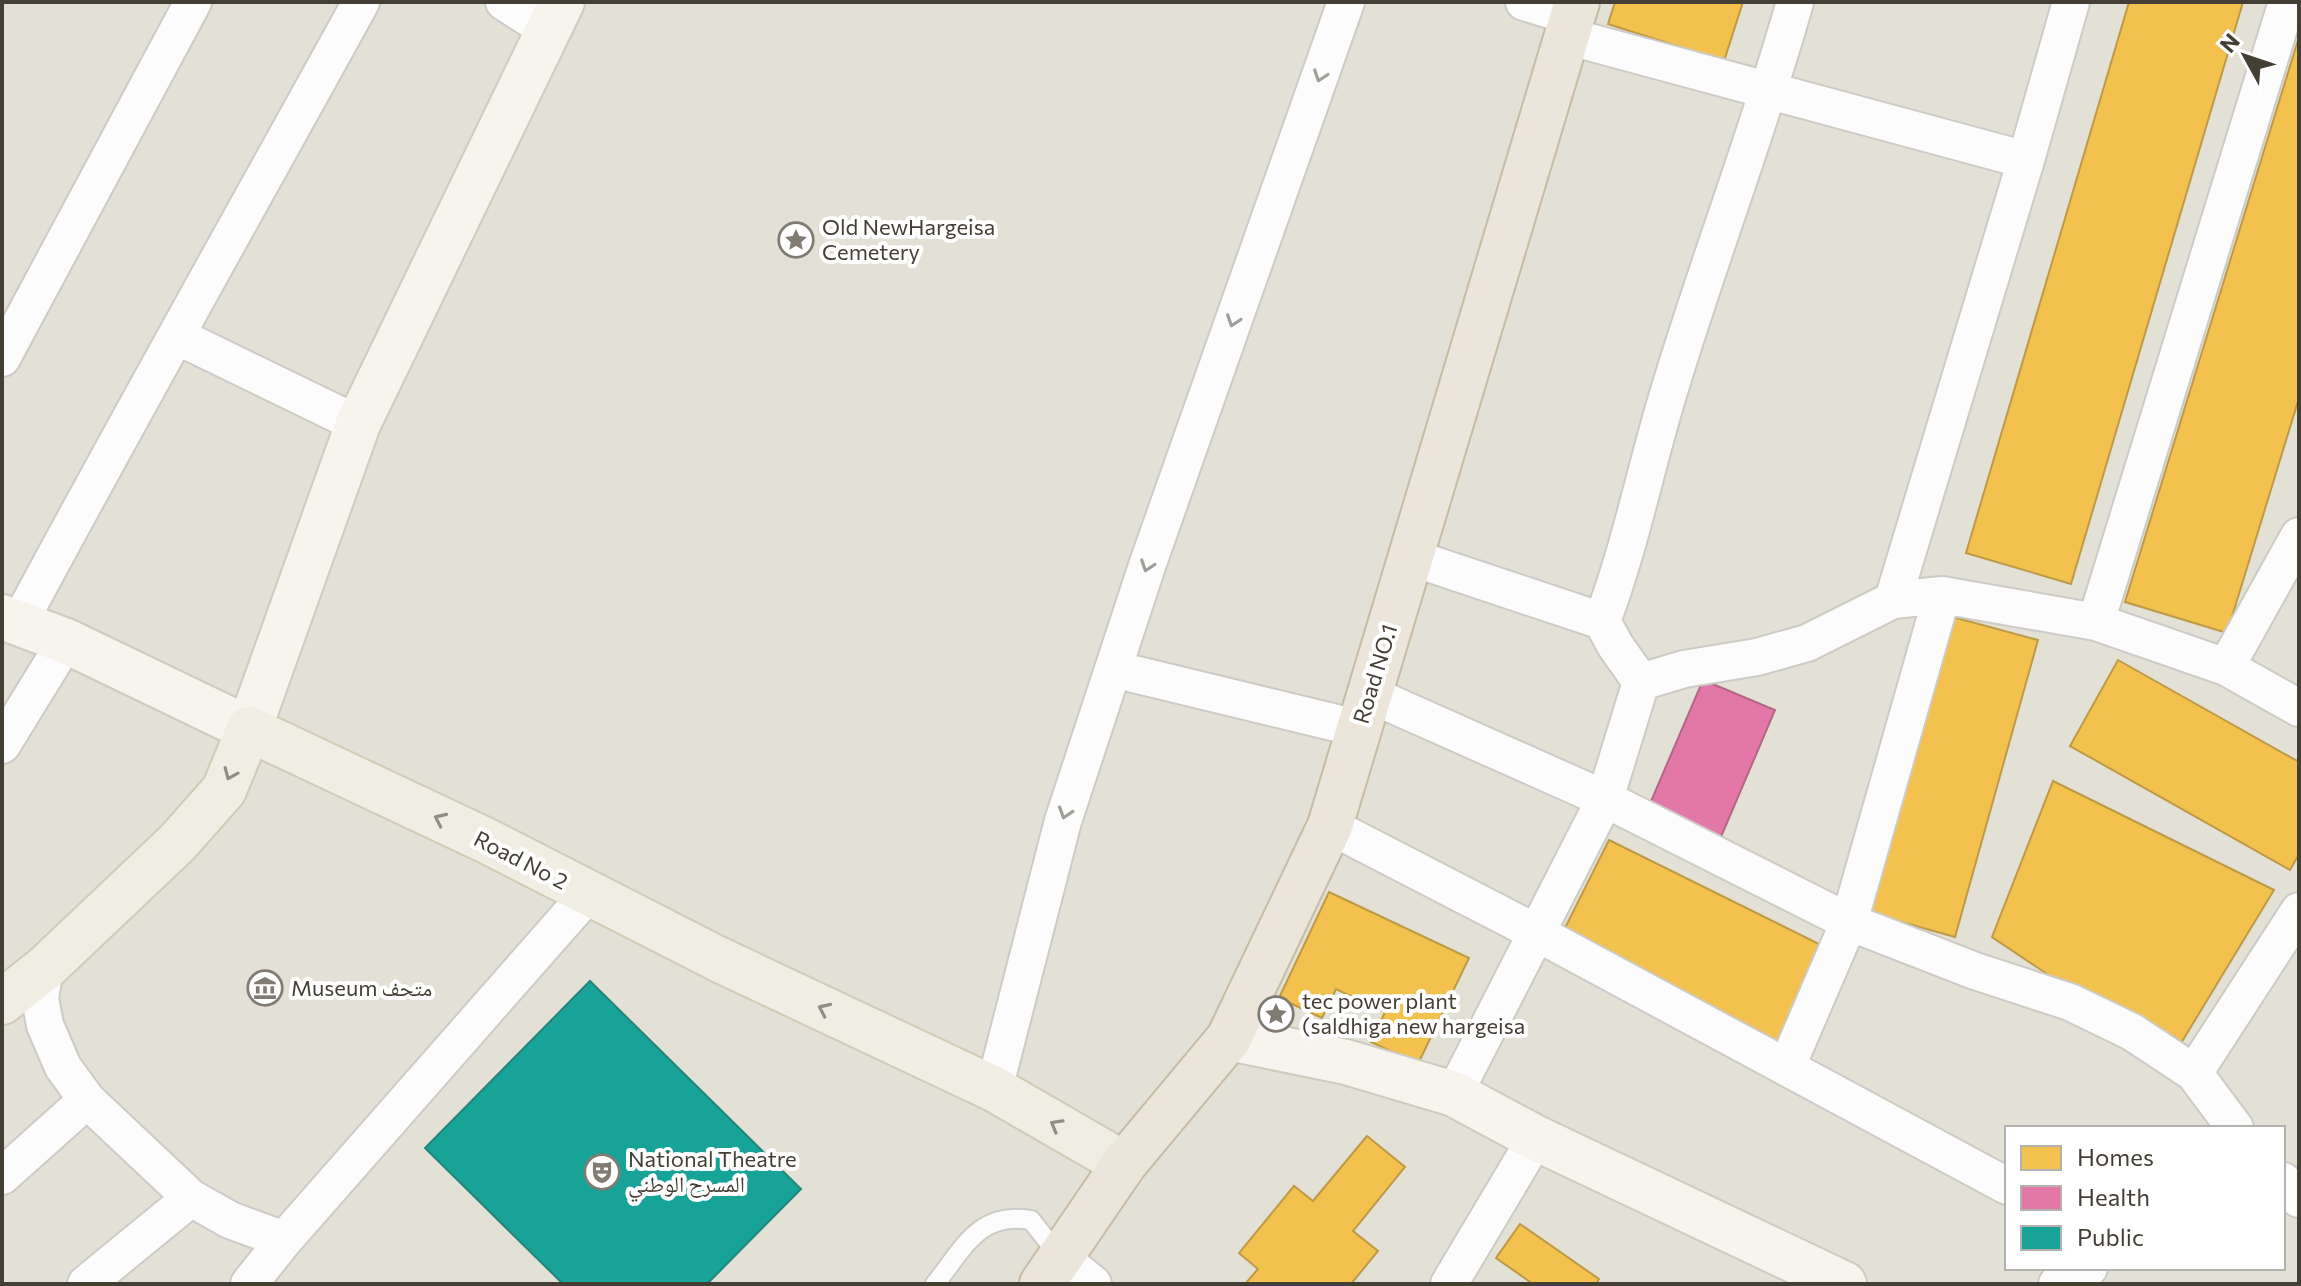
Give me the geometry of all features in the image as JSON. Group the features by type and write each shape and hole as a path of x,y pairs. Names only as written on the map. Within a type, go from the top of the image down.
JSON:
{"highway":[{"name":"Road NO.1","path":"1051,1270 1124,1164 1229,1038 1330,826 1572,18"}],"main road":[{"name":"Road No 2","path":"249,729 485,840 718,959 994,1089 1124,1164"},
{"path":"2,1002 45,968 177,843 224,790 249,729"}],"street":[{"path":"2,358 193,2"},
{"path":"361,2 177,336 10,620 66,641 249,729 358,424 555,16 504,2"},
{"path":"994,1089 1063,821 1346,2"},
{"path":"1524,2 1770,91 2026,160"},
{"path":"1602,621 1670,388 1770,91 1795,2"},
{"path":"1893,600 2071,2"},
{"path":"2096,622 2287,2"},
{"path":"177,336 358,424"},
{"path":"2226,667 2299,536"},
{"path":"1410,557 1602,621 1641,682"},
{"path":"1787,1066 1849,922 1942,595"},
{"path":"1641,682 1684,669 1757,657 1807,643 1893,600 1942,595 2096,622 2226,667 2299,708"},
{"path":"2,745 66,641"},
{"path":"1113,669 1363,711 1605,799 1849,922 1975,971 2070,1002 2132,1032 2194,1073 2234,1126"},
{"path":"1454,1094 1605,799 1641,682"},
{"path":"1330,826 1537,933 2005,1185"},
{"path":"249,1284 284,1240 588,894"},
{"path":"2194,1073 2299,911"},
{"path":"45,968 40,998 45,1025 63,1067 87,1100 191,1198 230,1220 284,1240"},
{"path":"1229,1038 1346,1062 1454,1094 1536,1138 1844,1284"},
{"path":"2,1176 87,1100"},
{"path":"1449,1284 1536,1138"},
{"path":"2285,1184 2299,1202"},
{"path":"86,1284 191,1198"},
{"path":"1051,1270 1093,1284"},
{"path":"2057,1284 2085,1270"}],"lane":[{"path":"935,1284 982,1227 1012,1217 1031,1220 1051,1270"}],"shaded area":[{"path":"2,2 2299,2 2299,1284 2,1284"}],"building: Homes":[{"path":"1615,2 1743,2 1724,61 1608,24"},
{"path":"2129,2 2243,2 2071,584 1966,553"},
{"path":"2299,37 2299,398 2227,633 2125,602"},
{"path":"1942,614 2038,640 1955,937 1859,910"},
{"path":"2118,660 2299,762 2299,854 2290,870 2070,746"},
{"path":"2053,781 2274,890 2172,1058 1992,937"},
{"path":"1609,840 1829,949 1780,1047 1560,938"},
{"path":"1329,892 1469,958 1418,1064 1371,1042 1385,1012 1336,989 1322,1018 1279,998"},
{"path":"1367,1136 1405,1167 1353,1231 1378,1251 1351,1284 1245,1284 1258,1269 1239,1253 1294,1186 1313,1201"},
{"path":"1520,1224 1599,1279 1596,1284 1533,1284 1496,1258"}],"building: Health":[{"path":"1703,680 1775,710 1721,837 1649,806"}],"building: Public":[{"path":"590,981 801,1189 707,1284 563,1284 425,1148"}],"place":[{"name":"Old NewHargeisa Cemetery","path":"796,240"},
{"name":"Museum متحف","path":"265,988"},
{"name":"tec power plant (saldhiga new hargeisa","path":"1276,1014"},
{"name":"National Theatre المسرح الوطني","path":"602,1172"}]}
